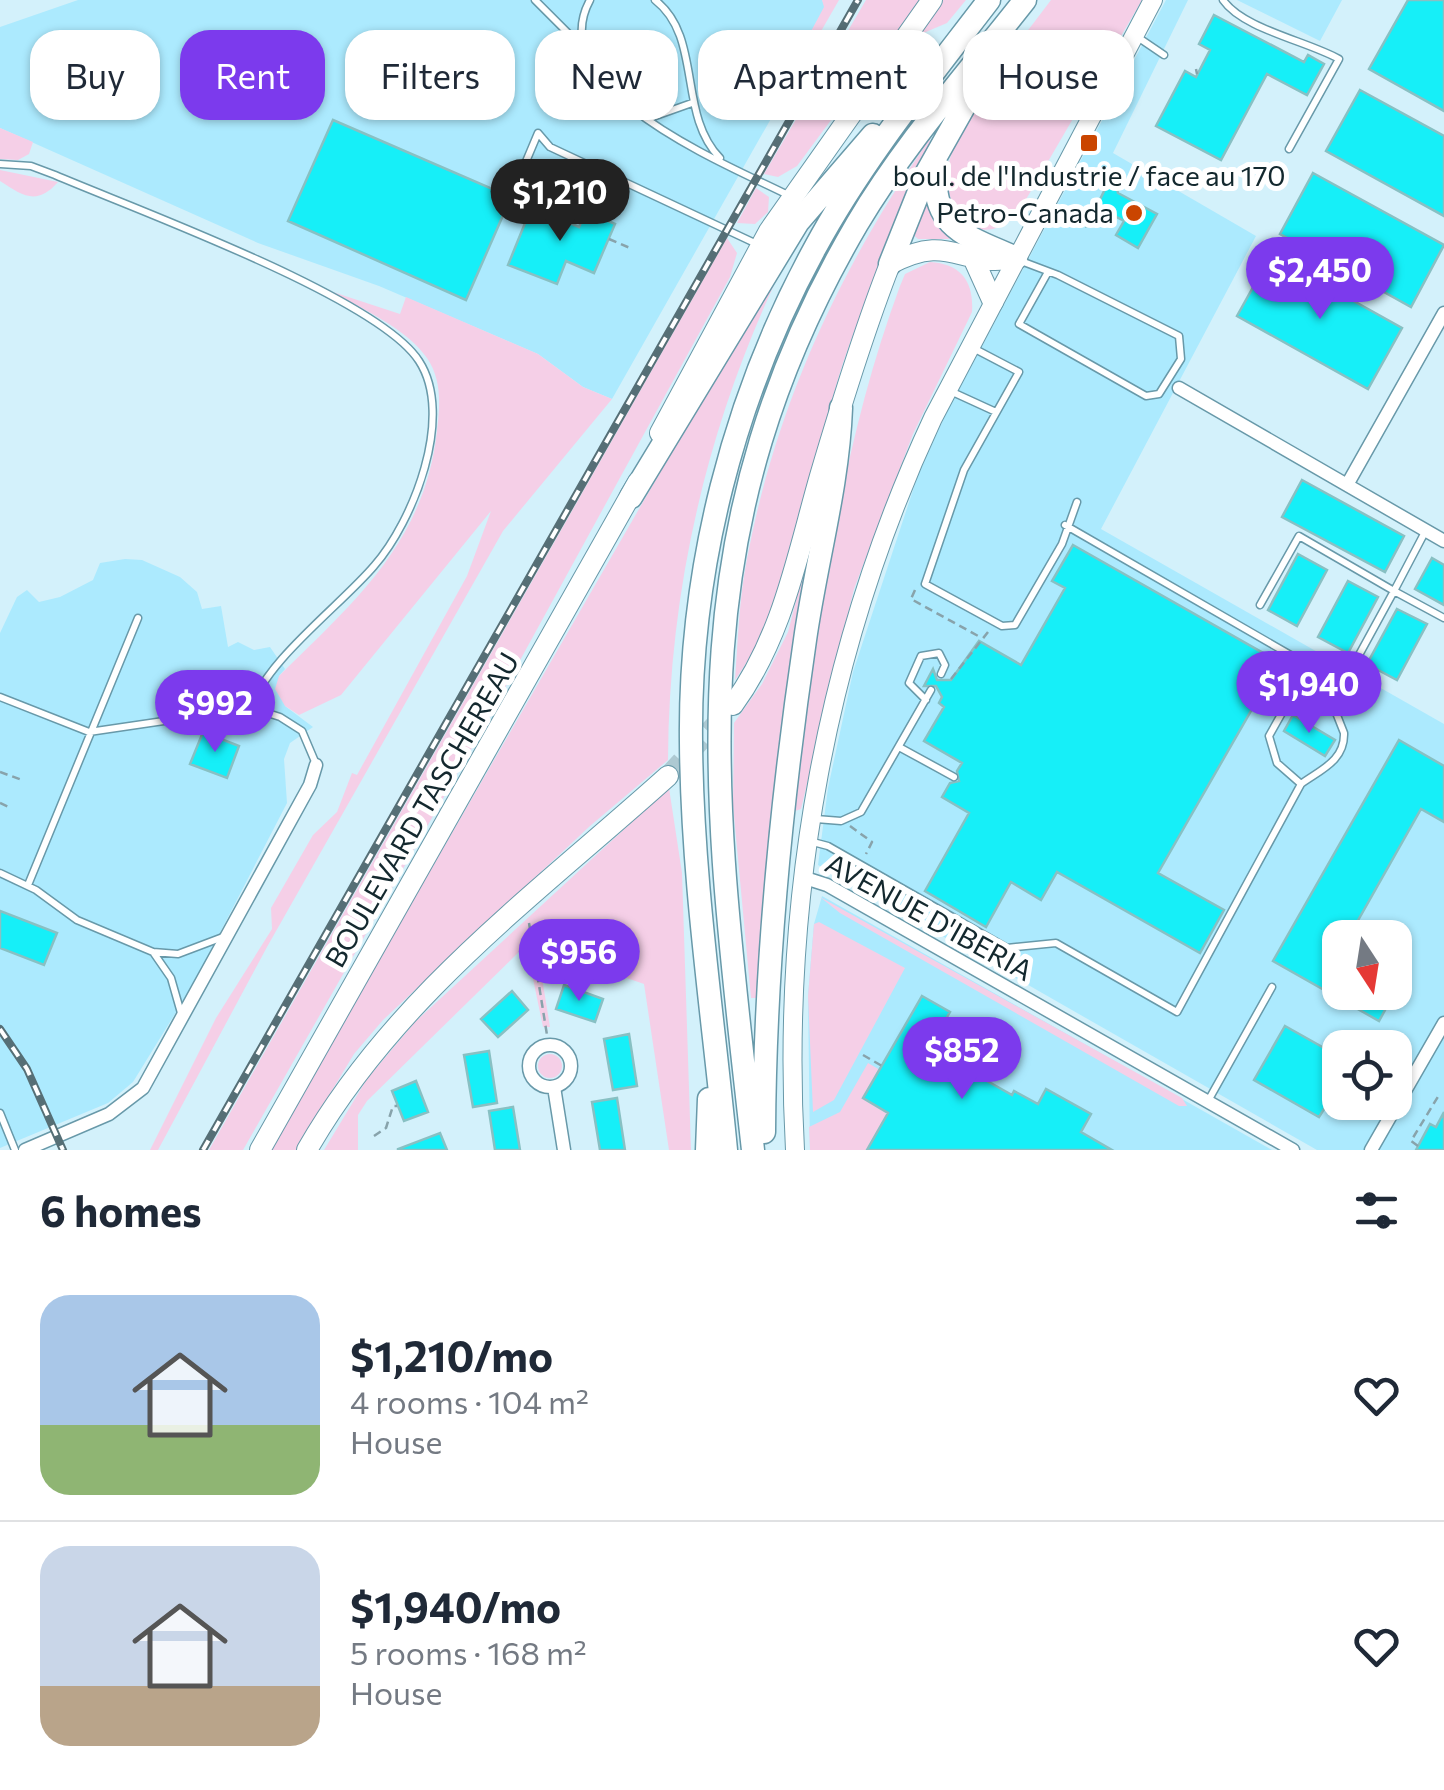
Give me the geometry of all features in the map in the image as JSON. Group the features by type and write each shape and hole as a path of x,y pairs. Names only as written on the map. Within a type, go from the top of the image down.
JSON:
{"highway":[{"path":"943,61 989,0"},
{"path":"890,264 912,205 1019,7"},
{"path":"754,1150 716,753 720,649 742,510 782,378 836,261 918,132 1019,7"},
{"path":"631,497 804,214 888,120"},
{"path":"726,1150 691,727 697,617 715,517 744,412 798,280 856,178 899,120"},
{"path":"938,160 935,195 946,220 962,233 1016,258"},
{"path":"764,1150 764,1025 772,909 810,606 839,468 841,408"},
{"path":"707,1150 712,1010"}],"main road":[{"name":"BOULEVARD TASCHEREAU","path":"260,1150 631,497 677,397 760,245 932,0"},
{"path":"733,704 777,626 841,408 890,264 933,247 974,260 1016,258"},
{"path":"974,260 994,302"},
{"path":"308,1150 365,1060 422,995 668,776"}],"street":[{"path":"1134,35 1153,0"},
{"path":"795,1150 793,1010 806,840 860,604 902,486 947,389 1089,120"},
{"path":"1347,485 1444,313"},
{"path":"1179,388 1444,541"},
{"path":"26,1150 127,1103 150,1079 316,765"},
{"name":"AVENUE D'IBERIA","path":"802,877 819,881 1293,1150"},
{"path":"1371,1150 1438,1048 1444,1023"},
{"path":"554,1087 564,1150"}],"lane":[{"path":"535,0 564,30"},
{"path":"580,30 590,0"},
{"path":"655,0 673,17 680,34 692,103 702,134 725,162"},
{"path":"1223,0 1228,8 1274,32 1310,42 1339,59 1289,149"},
{"path":"1134,35 1164,55"},
{"path":"678,108 692,103"},
{"path":"647,120 671,137 791,196"},
{"path":"522,171 538,133 550,147 760,245"},
{"path":"0,164 31,166 55,175 311,286 370,321 422,365 430,393 431,421 414,502 376,564 267,675 252,708"},
{"path":"1016,258 1048,272 1179,336 1181,360 1159,394 1146,396 1019,324 1048,272"},
{"path":"970,346 1020,372 964,470 925,584 1010,627 1023,615 1062,544 1065,525 1077,502"},
{"path":"947,389 996,412"},
{"path":"806,840 825,844 1007,948 1056,943 1177,1012 1301,784 1328,767 1344,742 1328,691 1314,668 1065,525"},
{"path":"1359,656 1426,531"},
{"path":"1260,605 1299,536 1444,618"},
{"path":"28,885 138,618"},
{"path":"926,700 909,684 921,656 939,653 945,664 944,676"},
{"path":"809,818 840,821 861,812 932,690"},
{"path":"1301,784 1277,763 1268,736 1287,704 1328,691"},
{"path":"0,697 89,732 252,708 280,717 302,730 316,765"},
{"path":"899,747 954,777"},
{"path":"0,873 28,885 77,920 153,952 178,954 229,934"},
{"path":"153,952 177,993 182,1021"},
{"path":"1208,1102 1272,987"},
{"path":"0,1113 15,1150"}],"path":[{"path":"609,239 630,248"},
{"path":"911,599 980,637"},
{"path":"944,676 951,680 989,630"},
{"path":"0,772 22,780"},
{"path":"0,803 11,808"},
{"path":"850,826 872,842 864,857"},
{"path":"528,916 547,1035"},
{"path":"863,1055 882,1066"},
{"path":"1418,1146 1411,1142 1438,1094"},
{"path":"374,1136 386,1128 393,1106 398,1106"}],"shaded area":[{"path":"78,0 822,0 825,7 812,30 698,30 698,120 770,120 612,399 583,387 538,354 379,286 258,243 0,128 0,27"},
{"path":"822,0 839,0 822,30 812,30 824,7"},
{"path":"866,0 920,0 898,30 848,30"},
{"path":"942,0 966,0 947,23 919,30"},
{"path":"1051,0 1142,0 1125,30 1028,30"},
{"path":"1166,0 1188,0 1134,110 1134,60"},
{"path":"1237,0 1342,0 1320,41"},
{"path":"796,120 831,120 797,166 778,177 764,174"},
{"path":"967,120 1072,120 1021,208 1006,223 991,229 977,228 965,221 949,193 947,174"},
{"path":"1102,120 1129,120 1113,153 1256,236 1101,529 1444,724 1444,1150 1317,1150 818,865 828,788 853,672 918,475 945,416"},
{"path":"0,128 33,142 29,154 18,160 0,159"},
{"path":"929,140 936,145 875,280 843,363 801,526 775,606 735,680 747,559 759,502 794,392 840,288"},
{"path":"0,170 58,182 43,194 30,196 0,181"},
{"path":"756,188 769,197 768,212 755,224 737,223"},
{"path":"927,198 952,235 949,239 918,239 910,232"},
{"path":"727,238 737,253 730,277 478,737 243,1150 209,1150"},
{"path":"930,262 950,266 963,276 971,291 972,312 913,434 854,589 801,809 795,811 821,611 860,414 905,274"},
{"path":"770,282 774,285 728,399 696,516 675,637 668,760 590,826 383,1020 354,1054 296,1150 269,1150"},
{"path":"333,292 400,314 406,297 538,354 583,387 612,399 503,531 267,947 158,1150 150,1150 216,1018 272,929 271,908 313,835 337,812 352,773 357,775 467,576 491,511 341,695 299,715 285,706 275,689 279,676 359,595 402,538 430,470 437,431 438,384 427,358 396,329"},
{"path":"813,535 757,998 751,998 733,805 734,723 762,684 788,632"},
{"path":"142,560 180,577 197,592 202,609 221,606 228,647 238,642 254,650 270,647 285,669 279,676 285,706 313,727 290,743 284,759 287,803 194,983 133,1082 108,1103 0,1148 0,633 17,597 27,590 39,602 60,597 93,580 100,563"},
{"path":"669,788 682,873 691,1150 669,1150 644,984 537,947 550,1027 543,1027 526,945 367,1101 358,1115 358,1150 324,1150 367,1079 415,1022"},
{"path":"822,896 1272,1150 810,1150 808,996 814,924"},
{"path":"820,897 1182,1098 1187,1106 1179,1106 840,913"},
{"path":"819,922 905,968 834,1100 813,1112 808,996 814,924"},
{"path":"550,1054 562,1066 550,1078 538,1066"},
{"path":"868,1063 880,1070 888,1113 867,1150 810,1150 809,1127 840,1112"}],"building":[{"path":"1408,0 1444,0 1444,111 1369,69"},
{"path":"1214,15 1304,62 1308,55 1324,64 1307,95 1267,74 1221,160 1156,126 1185,71 1196,77 1210,50 1199,44"},
{"path":"1360,90 1444,136 1444,216 1326,151"},
{"path":"333,120 511,197 466,300 288,221"},
{"path":"1313,173 1444,245 1411,307 1280,234"},
{"path":"1109,181 1115,182 1118,193 1157,214 1138,248 1116,235 1124,221 1105,211 1098,223 1087,226"},
{"path":"532,206 579,227 586,211 615,224 594,273 566,261 557,284 508,265"},
{"path":"1271,255 1402,328 1368,389 1237,316"},
{"path":"1302,480 1404,536 1385,572 1282,517"},
{"path":"1073,545 1279,662 1158,873 1224,910 1200,953 1057,872 1041,900 1011,882 986,927 925,891 969,813 942,797 950,783 959,781 957,771 962,763 924,741 944,707 939,703 942,697 936,686 924,686 933,669 937,680 951,680 979,641 1021,665 1065,588 1052,581"},
{"path":"1298,554 1327,570 1297,626 1268,610"},
{"path":"1432,558 1444,565 1444,605 1415,589"},
{"path":"1348,581 1378,597 1348,653 1318,637"},
{"path":"1397,609 1427,624 1397,680 1367,664"},
{"path":"1293,715 1335,740 1325,756 1284,731"},
{"path":"203,732 239,746 227,778 190,764"},
{"path":"1399,740 1444,766 1444,822 1421,809 1358,920 1322,920 1322,989 1273,961"},
{"path":"0,911 57,933 44,965 0,948"},
{"path":"564,985 603,999 595,1022 556,1009"},
{"path":"512,991 528,1010 498,1037 481,1019"},
{"path":"922,996 950,1012 929,1048 1012,1095 1014,1091 1038,1104 1046,1089 1091,1114 1081,1132 1112,1150 867,1150 888,1113 863,1098"},
{"path":"1360,1010 1385,1010 1379,1021"},
{"path":"1285,1026 1322,1047 1319,1117 1254,1080"},
{"path":"629,1034 637,1086 613,1090 604,1039"},
{"path":"489,1051 497,1103 473,1107 464,1055"},
{"path":"416,1081 428,1112 404,1121 392,1091"},
{"path":"617,1098 625,1150 600,1150 592,1102"},
{"path":"513,1107 520,1150 495,1150 489,1111"},
{"path":"1444,1112 1444,1150 1416,1150 1430,1124 1436,1127"},
{"path":"440,1133 447,1150 398,1150 398,1149"}],"tunnel":[{"path":"668,776 727,712"}],"railway":[{"path":"203,1150 858,0"},
{"path":"0,1029 27,1069 63,1150"}],"place":[{"name":"boul. de l'Industrie / face au 170","path":"1089,143"},
{"name":"Petro-Canada","path":"1134,213"}]}
